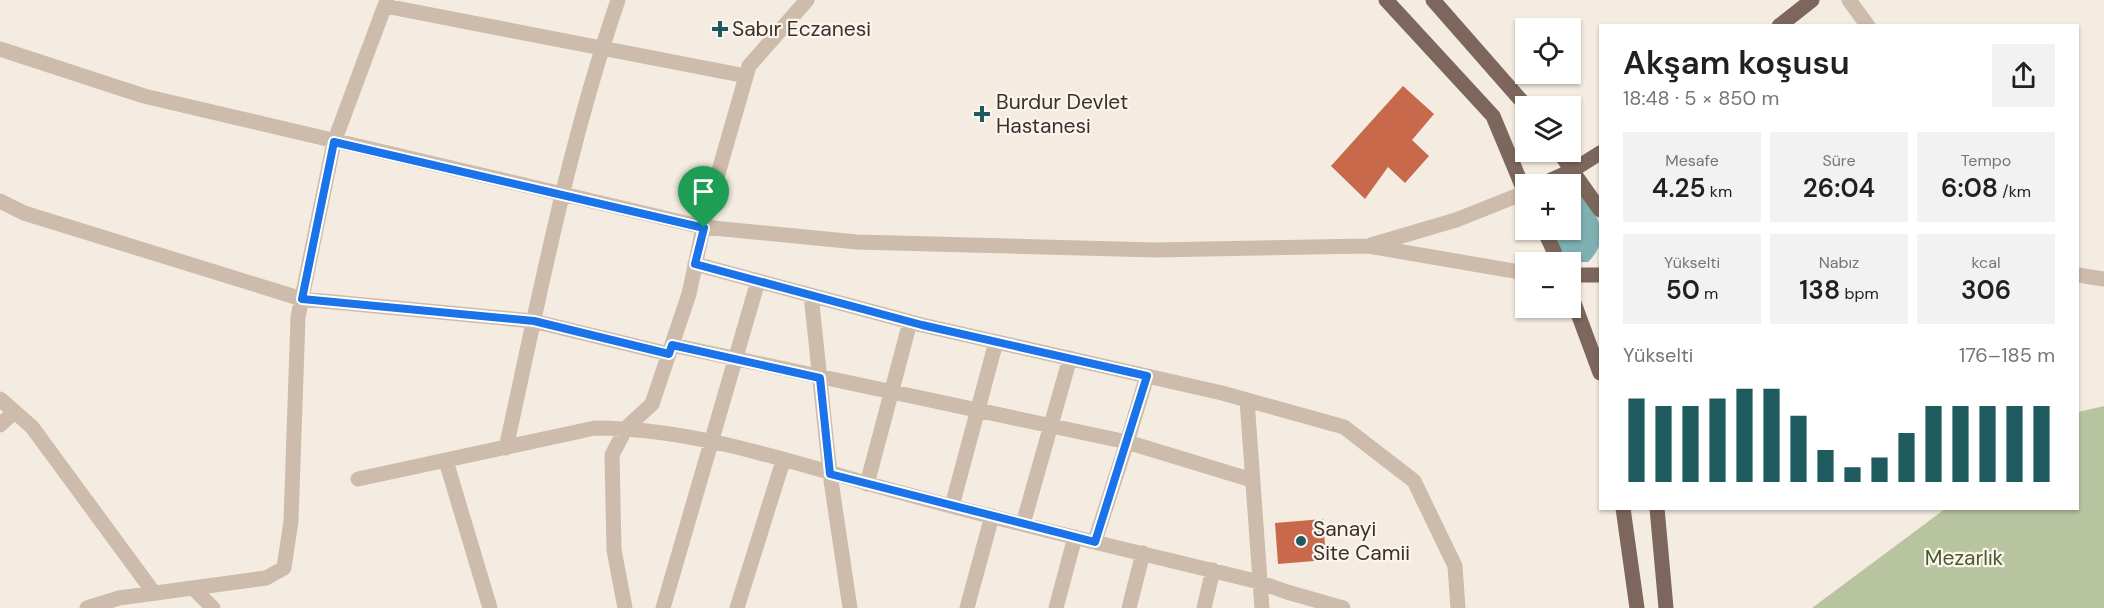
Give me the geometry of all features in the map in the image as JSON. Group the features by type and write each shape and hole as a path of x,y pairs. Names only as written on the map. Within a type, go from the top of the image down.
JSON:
{"main road":[{"path":"1386,0 1493,116 1517,174"},
{"path":"1433,0 1517,96"},
{"path":"1782,24 1812,0"},
{"path":"1564,174 1599,154"},
{"path":"1567,162 1599,209"},
{"path":"1581,274 1599,275"},
{"path":"1580,318 1599,370"},
{"path":"1623,510 1638,608"},
{"path":"1657,510 1666,608"}],"street":[{"path":"506,448 561,194 601,47 618,0"},
{"path":"625,608 614,550 612,455 626,428 652,404 689,294 704,228 749,66 807,0"},
{"path":"1849,0 1867,24"},
{"path":"87,608 121,603 154,593 266,578 284,568 291,521 298,317 334,142 386,3 746,76"},
{"path":"0,49 144,96 704,228 857,242 1155,250 1368,246 1515,271"},
{"path":"1368,246 1456,220 1515,197"},
{"path":"0,201 24,213 302,299 534,321 670,350 735,359 1127,442 1252,480"},
{"path":"695,264 910,322 1247,400 1344,427 1414,481 1455,566 1458,608"},
{"path":"2079,275 2104,279"},
{"path":"663,608 758,281"},
{"path":"811,295 830,474 850,608"},
{"path":"867,484 910,322"},
{"path":"952,506 996,342"},
{"path":"1023,524 1070,358"},
{"path":"1095,542 1147,376"},
{"path":"0,399 32,427 154,593"},
{"path":"1247,400 1262,608"},
{"path":"0,425 14,411"},
{"path":"358,480 595,428 626,428 711,441 952,506 1259,582 1343,608"},
{"path":"446,460 490,608"},
{"path":"737,608 783,461"},
{"path":"967,608 993,516"},
{"path":"1056,608 1075,537"},
{"path":"1129,608 1143,553"},
{"path":"1204,608 1213,570"},
{"path":"193,588 213,608"}],"green space":[{"name":"Mezarlık","path":"2104,406 2104,608 1812,608 1944,510 2079,510 2079,412"}],"water":[{"path":"1581,192 1598,221 1599,244 1588,262 1581,262 1581,252 1563,252 1557,240 1581,240"}],"building":[{"path":"1403,86 1434,114 1412,140 1429,156 1405,183 1388,167 1365,199 1331,166"},
{"name":"Sanayi Site Camii","path":"1323,519 1326,560 1278,564 1275,523"}],"place":[{"name":"Sabır Eczanesi","path":"720,29"},
{"name":"Burdur Devlet Hastanesi","path":"982,114"},
{"name":"Sanayi Site Camii","path":"1301,541"}],"route":[{"path":"334,142 704,228 695,264 922,325 1147,376 1095,542 830,474 820,378 672,345 669,354 534,321 302,299 334,142"}]}
